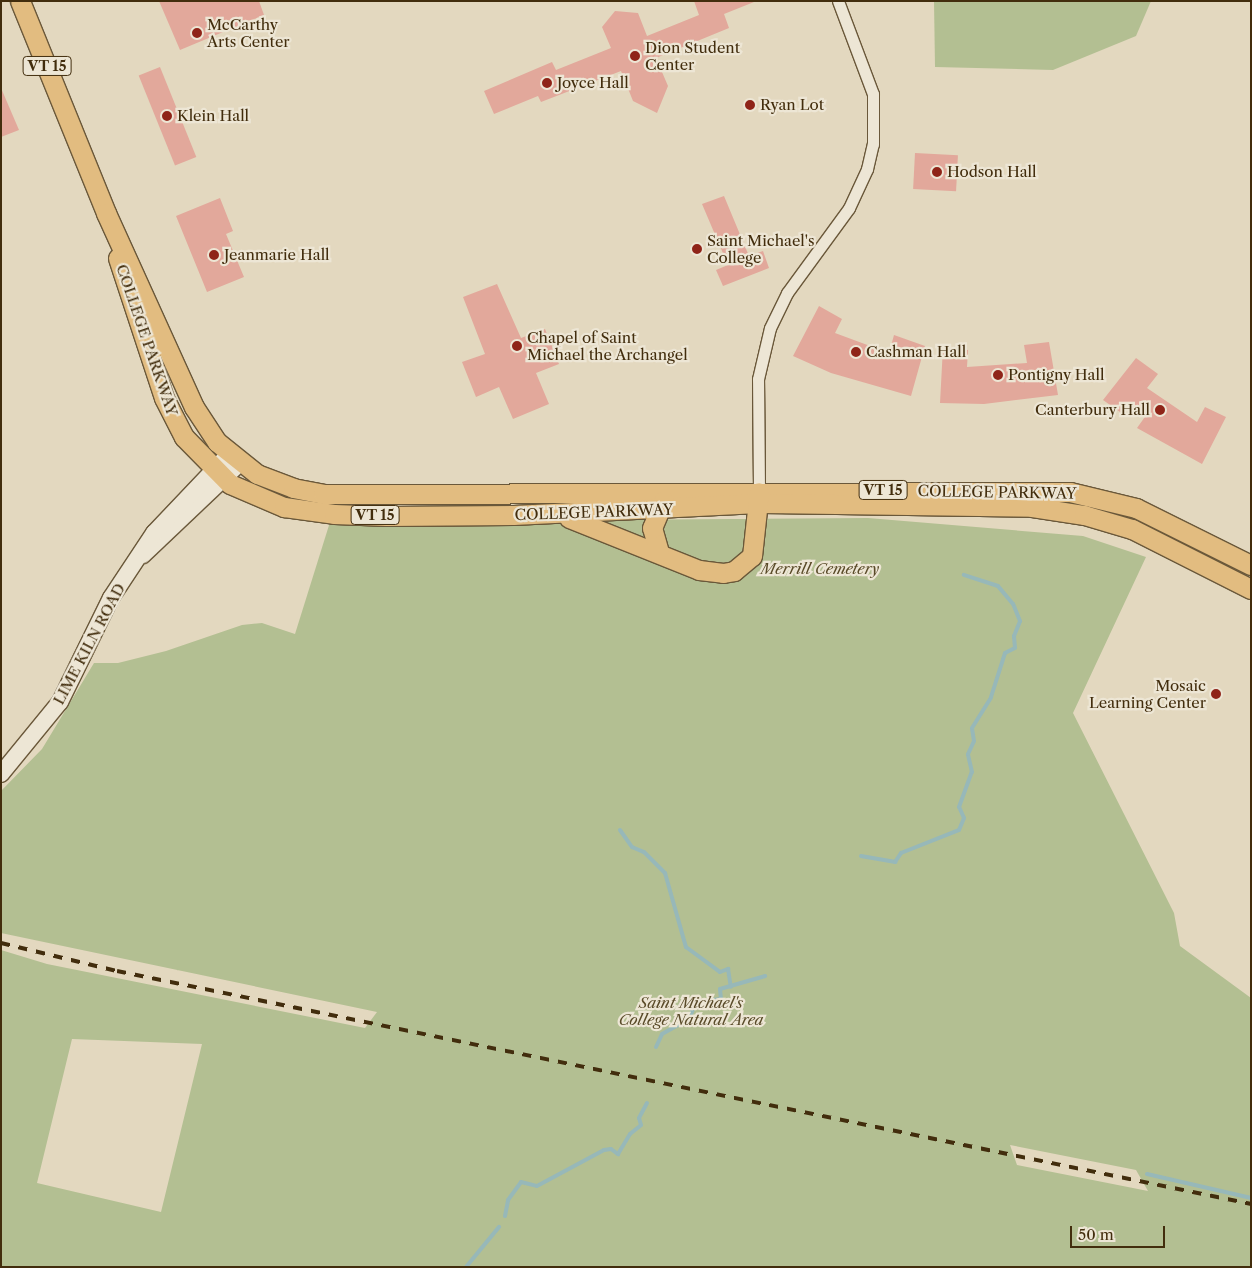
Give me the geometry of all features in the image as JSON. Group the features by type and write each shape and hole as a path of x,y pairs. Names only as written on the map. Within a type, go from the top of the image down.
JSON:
{"main road":[{"name":"COLLEGE PARKWAY","path":"22,2 106,213 194,407 234,459 274,481 323,494 668,492 964,504 1058,510 1132,529 1251,589"},
{"name":"COLLEGE PARKWAY","path":"106,213 164,398 184,437 218,476 264,500 304,511 387,516 548,514 658,510 759,497 1070,492 1136,508 1251,565"},
{"name":"LIME KILN ROAD","path":"1,774 60,702 112,598 154,533 218,476 234,459"},
{"path":"659,552 652,528 658,510 668,492"},
{"path":"548,514 598,527 711,573 734,571 752,556 759,497"}],"street":[{"path":"759,497 758,379 770,328 787,293 849,208 867,169 873,144 876,117 872,88 838,1"}],"green space":[{"path":"934,1 1151,1 1136,36 1053,70 935,67"},
{"path":"868,518 1083,536 1146,557 1073,713 1174,913 1180,946 1251,998 1251,1267 1,1267 1,950 47,964 365,1028 377,1012 1,933 1,791 42,749 94,663 118,663 166,651 242,625 262,623 295,634 330,522","holes":["72,1039 202,1044 161,1212 37,1183","1010,1145 1136,1170 1148,1191 1017,1165"]}],"building":[{"name":"McCarthy Arts Center","path":"159,1 259,1 264,15 180,50"},
{"path":"694,1 754,2 724,14 729,28 656,58 668,86 657,113 633,101 621,71 541,102 538,96 494,114 484,91 552,62 556,70 611,48 602,27 615,11 638,13 647,36 699,15"},
{"name":"Klein Hall","path":"160,67 196,157 175,166 139,76"},
{"path":"1,88 19,130 1,137"},
{"name":"Hodson Hall","path":"915,153 958,155 956,191 913,189"},
{"path":"724,196 749,256 763,251 769,268 723,286 716,270 728,265 702,204"},
{"name":"Jeanmarie Hall","path":"220,198 233,231 226,234 244,277 207,292 176,216"},
{"name":"Chapel of Saint Michael the Archangel","path":"497,284 521,338 545,329 559,364 536,373 549,404 513,419 499,387 476,397 462,362 485,354 463,297"},
{"name":"Cashman Hall","path":"819,306 842,319 835,333 889,353 894,335 925,346 911,396 831,373 793,356"},
{"name":"Pontigny Hall","path":"1049,342 1058,395 984,404 940,403 943,347 968,350 967,367 1027,363 1024,345"},
{"name":"Canterbury Hall","path":"1136,358 1158,374 1147,388 1197,422 1205,407 1226,417 1202,464 1137,428 1147,414 1132,403 1123,414 1103,400"}],"waterway":[{"path":"861,856 895,862 901,853 959,830 964,818 959,807 972,772 968,754 974,741 972,728 991,697 1005,653 1015,648 1014,636 1020,621 1013,604 998,586 964,575"},
{"path":"620,830 632,847 644,852 665,873 686,947 720,972 728,969 731,987"},
{"path":"656,1047 662,1034 689,1019 695,1004 709,1007 713,1000 721,999 720,989 765,976"},
{"path":"505,1216 508,1200 521,1182 537,1186 604,1150 611,1149 618,1154 630,1134 641,1125 639,1118 647,1103"},
{"path":"1147,1174 1251,1198"},
{"path":"466,1267 499,1227"}],"railway":[{"path":"1,943 117,971 1251,1204"}],"place":[{"name":"McCarthy Arts Center","path":"197,33"},
{"name":"Dion Student Center","path":"635,56"},
{"name":"Joyce Hall","path":"547,83"},
{"name":"Ryan Lot","path":"750,105"},
{"name":"Klein Hall","path":"167,116"},
{"name":"Hodson Hall","path":"937,172"},
{"name":"Saint Michael's College","path":"697,249"},
{"name":"Jeanmarie Hall","path":"214,255"},
{"name":"Chapel of Saint Michael the Archangel","path":"517,346"},
{"name":"Cashman Hall","path":"856,352"},
{"name":"Pontigny Hall","path":"998,375"},
{"name":"Canterbury Hall","path":"1160,410"},
{"name":"Mosaic Learning Center","path":"1216,694"}],"park label":[{"name":"Merrill Cemetery","path":"820,569"},
{"name":"Saint Michael's College Natural Area","path":"691,1010"}]}
